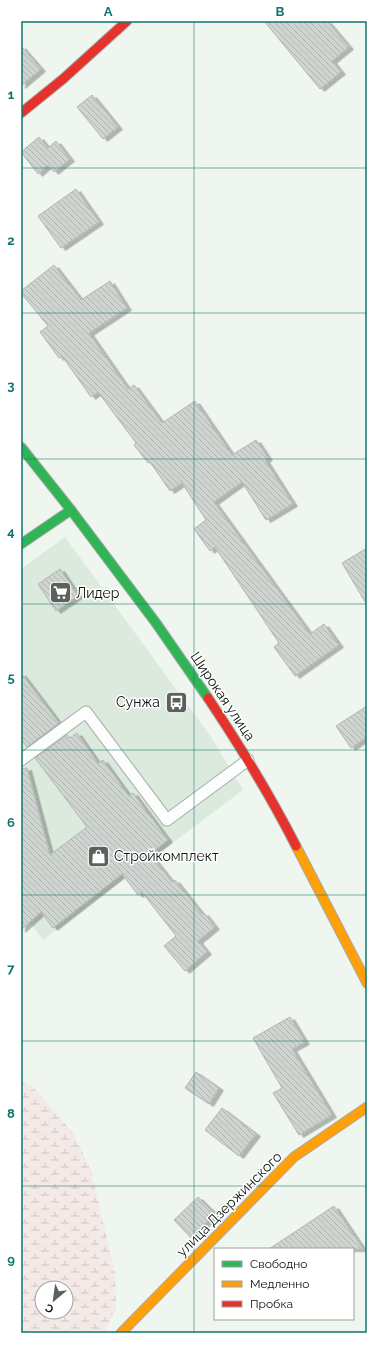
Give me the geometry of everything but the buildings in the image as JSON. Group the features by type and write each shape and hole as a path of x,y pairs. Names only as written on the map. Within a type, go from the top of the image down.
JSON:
{"street":[{"path":"21,113 63,79 127,21"},
{"name":"Широкая улица","path":"21,447 71,510 156,623 237,741 274,803 367,983"},
{"path":"21,544 71,510"},
{"name":"улица Дзержинского","path":"121,1333 294,1158 367,1106"}],"lane":[{"path":"21,760 86,712 168,820 248,760"}],"shaded area":[{"path":"65,537 211,737 243,790 43,940 21,910 21,569"}],"green space":[{"path":"21,1081 33,1087 73,1133 91,1170 115,1273 116,1308 104,1333 21,1333"}],"traffic: fast":[{"path":"21,447 71,510 156,623 208,698"},
{"path":"21,544 71,510"}],"traffic: slow":[{"path":"296,846 367,983"},
{"path":"121,1333 294,1157 367,1107"}],"traffic: jam":[{"path":"21,113 63,79 127,21"},
{"path":"208,698 232,734 276,808 296,846"}],"place":[{"name":"Лидер","path":"61,593"},
{"name":"Сунжа","path":"176,702"},
{"name":"Стройкомплект","path":"99,856"}]}
